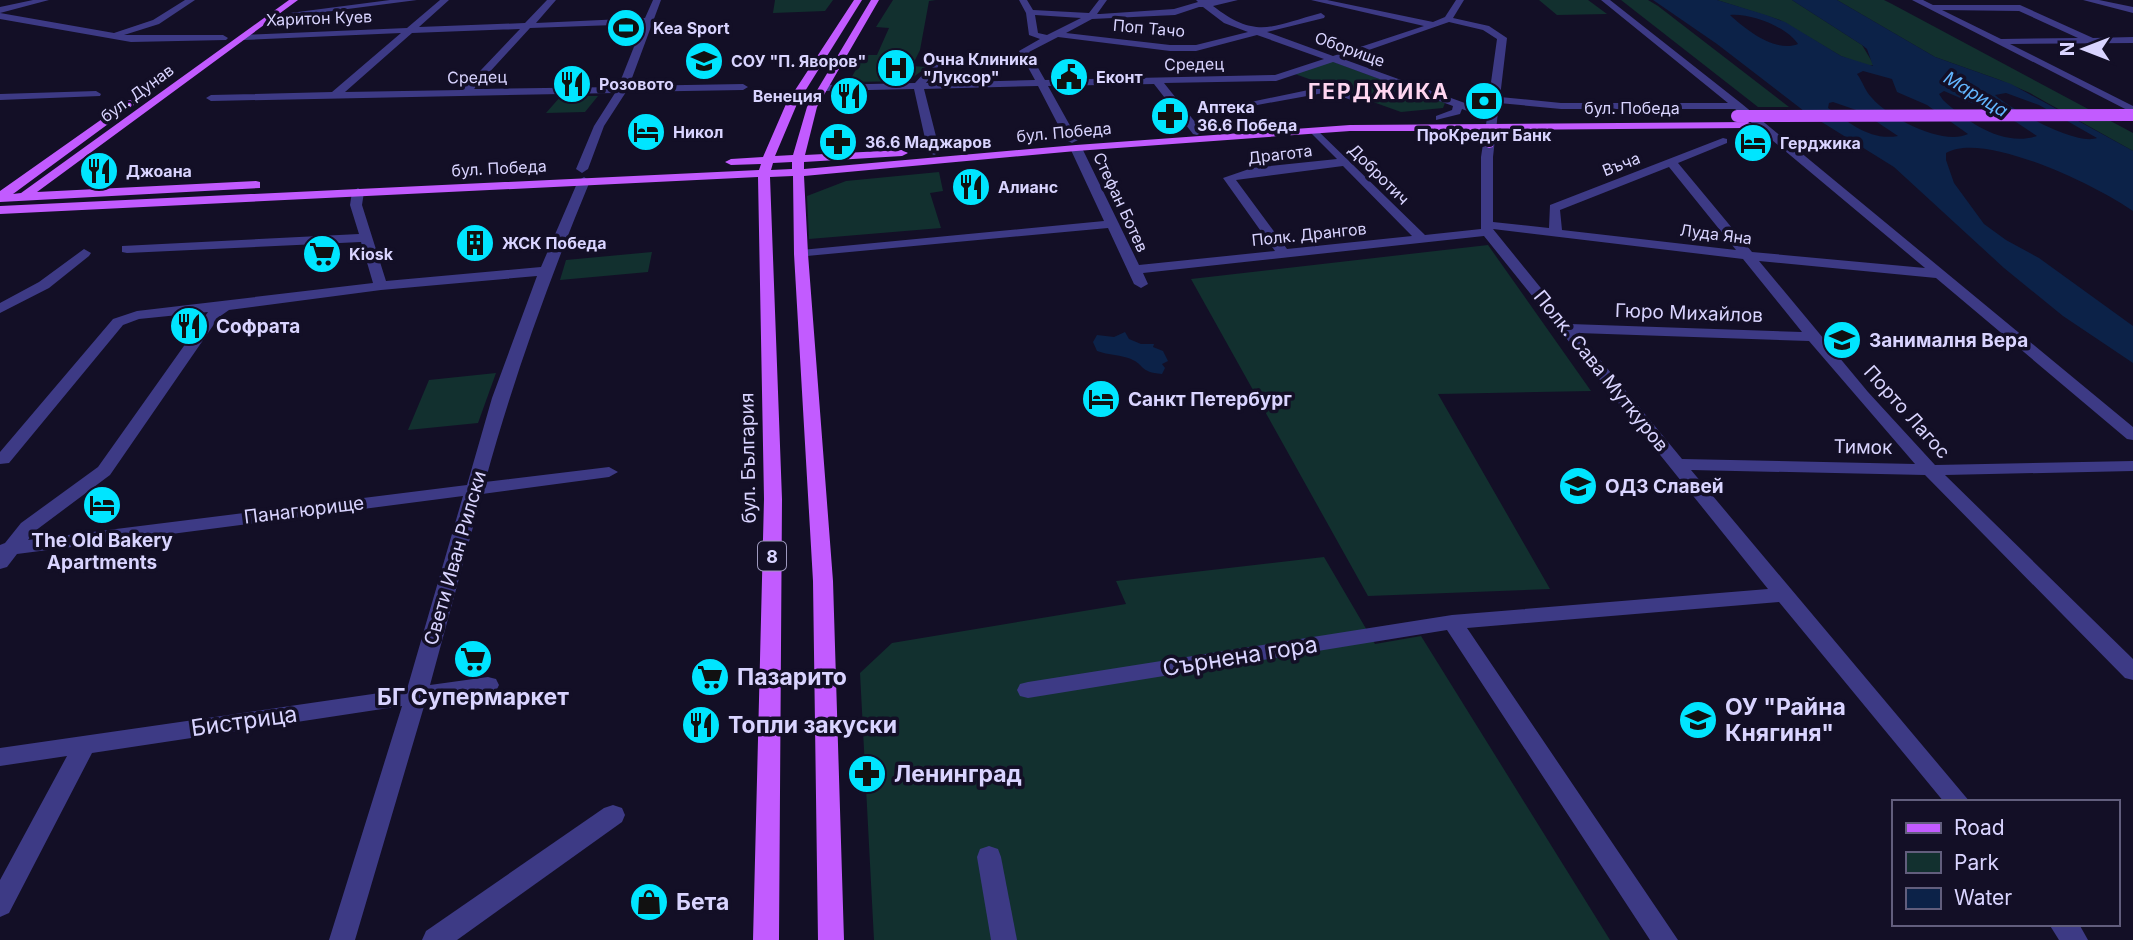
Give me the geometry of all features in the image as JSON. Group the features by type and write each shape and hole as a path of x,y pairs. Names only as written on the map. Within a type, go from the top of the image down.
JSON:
{"main road":[{"name":"бул. Дунав","path":"1,206 24,197 238,34 293,0"},
{"name":"бул. България","path":"766,940 773,499 765,167 790,107 858,0"},
{"path":"831,940 823,581 801,254 798,165 812,107 875,0"},
{"name":"бул. Дунав","path":"1,206 223,38 238,34"},
{"name":"бул. Победа","path":"1493,121 1738,111 2133,113"},
{"name":"бул. Победа","path":"24,197 765,167 1348,120 1748,125 2133,125"},
{"name":"бул. Победа","path":"798,165 934,152 1315,131 1442,121"},
{"path":"1442,121 1489,145"},
{"name":"бул. Победа","path":"1,206 358,192 583,175"}],"street":[{"path":"0,10 45,0"},
{"path":"111,37 156,22 191,0"},
{"path":"271,16 412,0"},
{"path":"334,96 445,0"},
{"path":"465,93 552,0"},
{"name":"Свети Иван Рилски","path":"342,940 416,696 500,398 599,127 622,90 657,0"},
{"path":"1023,0 1030,13 1034,35 1050,36 1091,16 1103,0"},
{"path":"1030,13 1091,16 1183,12 1202,2 1234,0"},
{"path":"1315,0 1434,25"},
{"path":"1460,0 1448,19 1486,28 1502,38 1489,145 1488,228"},
{"path":"1605,0 2133,435"},
{"path":"1916,0 2133,113"},
{"path":"2087,0 2104,1 2133,10"},
{"name":"Оборище","path":"1202,2 1227,21 1459,105 1493,121"},
{"path":"1932,8 2011,6 2029,11 2093,41"},
{"path":"0,16 111,37 152,40 223,38"},
{"name":"Поп Тачо","path":"1050,36 1170,48 1196,48 1321,16"},
{"name":"Средец","path":"824,88 1276,78 1448,19"},
{"name":"Харитон Куев","path":"238,34 648,21"},
{"name":"Стефан Ботев","path":"1050,36 1024,51 1074,144 1137,277"},
{"path":"1999,41 2131,41"},
{"path":"934,152 918,86 935,64"},
{"path":"1289,74 1354,98"},
{"path":"1156,80 1197,132"},
{"name":"Средец","path":"211,98 743,87"},
{"path":"1241,105 1329,89"},
{"path":"0,97 96,94"},
{"path":"1495,100 1561,107 1738,111"},
{"path":"2116,102 2133,101"},
{"path":"1442,121 1456,112 1459,105"},
{"name":"Добротич","path":"1315,131 1422,239"},
{"name":"Въча","path":"1556,233 1554,208 1723,141"},
{"name":"Драгота","path":"1284,254 1229,178 1252,172 1345,162"},
{"name":"Порто Лагос","path":"1671,162 1812,337 1930,470 2133,672"},
{"path":"358,192 356,205 381,286"},
{"path":"801,254 1112,224"},
{"name":"Луда Яна","path":"1488,228 1940,274"},
{"name":"Полк. Дрангов","path":"1137,277 1284,254 1422,239 1488,228"},
{"name":"Полк. Сава Муткуров","path":"1488,228 1676,464 1956,800"},
{"path":"127,249 366,237"},
{"path":"0,309 44,285 84,253"},
{"path":"3,459 118,322 137,315 381,286 546,271"},
{"path":"3,553 28,527 104,471 214,313 225,306"},
{"name":"Гюро Михайлов","path":"1565,328 1812,337"},
{"name":"Тимок","path":"1676,464 1930,470 2133,466"},
{"name":"Панагюрище","path":"3,553 609,472"},
{"name":"Сърнена гора","path":"1028,690 1452,622 1784,595"},
{"path":"1452,622 1665,940"},
{"name":"Бистрица","path":"0,757 488,685"},
{"path":"0,905 85,744"},
{"path":"435,940 613,815"},
{"path":"989,857 1004,940"},
{"path":"2064,926 2075,940"}],"green space":[{"path":"775,0 833,0 825,11 773,13"},
{"path":"893,0 936,0 929,1 920,50 912,66 927,67 908,81 849,82 864,55 877,55 889,28 876,27"},
{"path":"1539,0 1588,0 1607,14 1557,15"},
{"path":"1621,0 1648,0 1658,6 1789,107 1758,107"},
{"path":"1717,0 1792,0 1862,45 1874,65 1867,66 1841,56 1780,20"},
{"path":"1837,0 1884,0 1892,4 2133,133 2133,151 2030,93 1935,57"},
{"path":"1331,61 1445,103 1443,108 1401,112 1295,74"},
{"path":"561,96 598,96 585,112 546,113"},
{"path":"939,172 943,191 930,193 941,228 809,239 807,196 846,181"},
{"path":"1488,245 1591,391 1438,394 1550,589 1368,596 1191,279"},
{"path":"652,252 648,272 560,280 566,260"},
{"path":"496,373 478,423 408,430 429,380"},
{"path":"1324,557 1375,644 1421,636 1610,940 874,940 860,673 892,643 1126,604 1116,581"}],"water":[{"name":"Марица","path":"1653,0 1717,0 1785,22 1841,56 1873,66 1867,49 1792,0 1837,0 1935,57 2011,84 2133,151 2133,211 2069,176 2013,155 1986,149 1964,148 1946,153 1946,160 1954,183 1984,224 2039,258 2133,326 2133,363 2063,316 2004,268 1894,167 1804,111 1717,44","holes":["1730,15 1748,16 1768,22 1786,32 1798,44 1789,46 1771,43","1863,71 1892,79 1897,92 1927,105 1968,134 1945,136 1903,121 1872,98 1857,74","1944,91 2016,122 2037,136 2011,138 1986,130 1963,116 1939,94","2006,93 2039,105 2097,138 2087,139 2060,132 1995,95","1833,102 1862,112 1898,136 1869,133 1828,108 1829,103"]},
{"path":"1125,332 1129,339 1141,344 1154,344 1153,347 1163,351 1168,361 1162,364 1165,368 1162,374 1146,370 1127,358 1097,351 1093,342 1097,335 1114,337"}],"place":[{"name":"Kea Sport","path":"626,28"},
{"name":"СОУ \"П. Яворов\"","path":"704,61"},
{"name":"Очна Клиника \"Луксор\"","path":"896,68"},
{"name":"Еконт","path":"1069,77"},
{"name":"Розовото","path":"572,84"},
{"name":"Венеция","path":"849,96"},
{"name":"ПроКредит Банк","path":"1484,101"},
{"name":"Аптека 36.6 Победа","path":"1170,116"},
{"name":"Никол","path":"646,132"},
{"name":"36.6 Маджаров","path":"838,142"},
{"name":"Герджика","path":"1753,143"},
{"name":"Джоана","path":"99,171"},
{"name":"Алианс","path":"971,187"},
{"name":"ЖСК Победа","path":"475,243"},
{"name":"Kiosk","path":"322,254"},
{"name":"Софрата","path":"189,326"},
{"name":"Занималня Вера","path":"1842,340"},
{"name":"Санкт Петербург","path":"1101,399"},
{"name":"ОДЗ Славей","path":"1578,486"},
{"name":"The Old Bakery Apartments","path":"102,505"},
{"name":"БГ Супермаркет","path":"473,659"},
{"name":"Пазарито","path":"710,677"},
{"name":"ОУ \"Райна Княгиня\"","path":"1698,720"},
{"name":"Топли закуски","path":"701,725"},
{"name":"Ленинград","path":"867,774"},
{"name":"Бета","path":"649,902"}],"district":[{"name":"ГЕРДЖИКА","path":"1379,91"}]}
